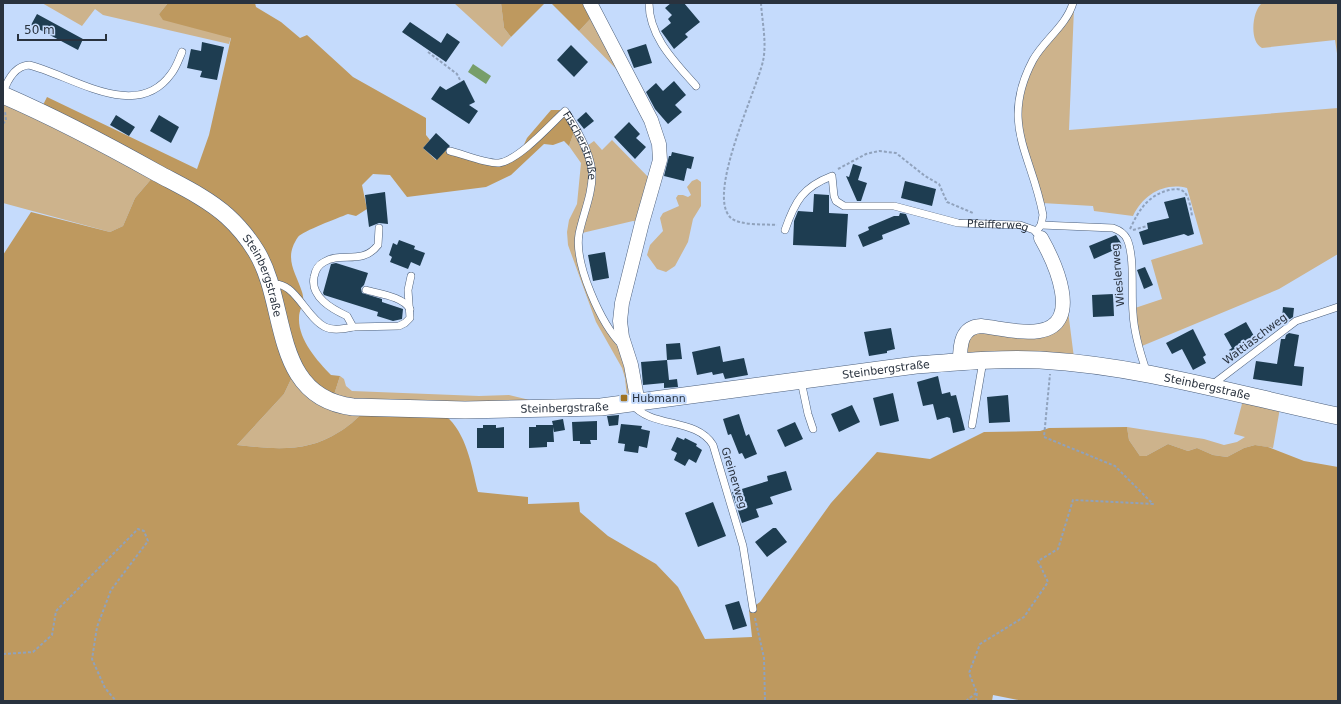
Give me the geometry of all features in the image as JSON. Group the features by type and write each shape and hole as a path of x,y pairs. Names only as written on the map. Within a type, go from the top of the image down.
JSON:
{"street":[{"name":"Fischerstraße","path":"590,3 651,120 660,152 659,167 642,223 622,308 620,329 632,370 635,403"},
{"name":"Steinbergstraße","path":"3,94 96,139 217,207 236,224 251,243 259,257 270,285 284,342 295,369 312,391 335,404 353,407 465,410 562,408 635,403 916,365 960,361 1051,361 1147,373 1338,416"},
{"name":"Pfeifferweg","path":"960,361 963,337 974,327 981,326 1039,331 1051,327 1060,319 1062,314 1063,296 1054,265 1040,231"}],"lane":[{"path":"649,3 649,13 656,34 664,48 696,86"},
{"path":"1040,231 1043,220 1041,205 1020,139 1019,106 1022,85 1032,62 1062,23 1073,3"},
{"path":"3,94 13,74 22,67 29,65 102,92 118,95 134,95 156,88 164,82 171,74 182,52"},
{"name":"Fischerstraße","path":"450,151 499,163 521,150 565,111 585,149 592,173 592,184 578,244 581,263 605,325 626,350"},
{"path":"785,228 794,207 804,192 813,184 832,176"},
{"name":"Pfeifferweg","path":"832,176 836,201 844,206 894,206 958,222 1026,226 1040,231"},
{"path":"353,327 347,316 337,312 324,302 317,294 313,282 315,273 319,266 330,260 364,256 369,253 378,245 379,228"},
{"name":"Wieslerweg","path":"1040,231 1113,228 1120,231 1126,237 1130,251 1134,326 1147,373"},
{"path":"270,285 278,284 289,288 308,314 325,327 341,330 353,327 402,325 408,321 410,309 408,290 411,276"},
{"path":"366,290 396,299 408,306 410,309"},
{"name":"Wattiaschweg","path":"1210,387 1296,321 1338,307"},
{"path":"972,425 983,361"},
{"path":"801,380 808,414 813,429"},
{"name":"Greinerweg","path":"635,403 639,411 648,416 697,431 708,438 713,445 742,546 753,609"}],"path":[{"path":"761,3 763,60 730,159 724,185 724,203 726,212 731,219 738,222 785,228"},
{"path":"428,52 457,74 461,82"},
{"path":"3,109 7,117 3,124"},
{"path":"832,176 841,167 866,154 879,151 896,153 925,176 939,184 947,202 951,205 995,224"},
{"path":"1147,226 1129,231 1143,204 1160,193 1171,190 1180,190 1185,193 1192,216"},
{"path":"976,701 977,693 969,673 980,644 1024,617 1048,582 1038,561 1058,549 1073,500 1153,504 1115,466 1044,437 1051,361"},
{"path":"3,654 33,652 52,634 56,611 138,529 144,531 148,541 111,590 97,627 92,659 105,688 116,701"},
{"path":"753,609 764,658 765,701"},
{"path":"966,701 977,693"}],"shaded area":[{"path":"42,3 168,3 159,14 231,37 229,44 103,15 95,9 82,26"},
{"path":"168,3 255,3 256,7 281,22 300,38 307,35 353,77 426,118 426,135 430,140 423,148 436,160 446,150 494,162 521,151 527,138 551,110 561,110 574,132 569,146 564,141 553,145 544,144 511,175 486,187 407,197 390,175 373,174 362,185 367,209 356,216 348,214 329,221 301,234 298,237 291,252 291,259 303,296 303,303 299,314 300,326 305,342 314,356 331,375 340,376 333,398 306,376 248,230 42,107 47,97 197,169 209,135 231,38 163,20 159,14"},
{"path":"454,3 501,3 504,28 511,37 502,47"},
{"path":"501,3 545,3 511,37 504,28"},
{"path":"551,3 587,3 593,16 579,31"},
{"path":"1262,3 1338,3 1338,60 1335,40 1262,48 1258,45 1255,40 1253,26 1256,13"},
{"path":"1074,8 1069,130 1338,108 1338,254 1279,289 1142,346 1139,339 1135,308 1162,299 1151,260 1203,244 1187,188 1170,187 1155,192 1142,202 1133,216 1094,211 1093,206 1042,203 1030,166 1022,131 1021,114 1023,96 1028,78 1040,52"},
{"path":"593,16 624,77 579,31"},
{"path":"473,64 491,76 486,84 468,72"},
{"path":"3,101 153,177 135,198 123,226 110,232 3,203"},
{"path":"574,132 586,159 589,173 579,264 599,317 619,349 631,384 627,398 625,378 622,368 596,322 568,245 567,232 569,220 577,204 581,163 569,146"},
{"path":"612,140 652,181 639,222 633,221 582,233 592,196 587,146 594,141 602,150"},
{"path":"153,177 214,211 252,255 293,375 284,394 237,445 264,448 290,448 315,443 327,439 342,430 363,413 445,415 458,431 463,440 478,492 528,497 528,504 579,502 580,512 608,536 656,564 678,587 705,639 752,637 749,610 760,602 831,503 877,452 930,459 984,432 1040,431 1049,428 1127,427 1129,440 1140,456 1146,456 1168,444 1188,451 1197,448 1213,455 1227,457 1244,448 1255,445 1268,447 1304,461 1338,467 1338,701 1023,701 993,695 992,701 3,701 3,255 31,212 110,232 123,226 135,198"},
{"path":"697,179 701,182 701,206 693,219 688,242 675,266 666,272 657,269 647,255 650,245 663,231 660,218 663,213 679,206 676,198 678,195 688,197 691,195 687,187 692,181"},
{"path":"1067,303 1074,358 968,355 964,345 973,331 1033,335"},
{"path":"293,375 363,413 342,430 327,439 314,443 289,448 263,448 237,445 284,394"},
{"path":"340,376 344,379 346,386 352,391 479,396 509,395 546,404 465,405 333,398"},
{"path":"1243,400 1280,408 1273,448 1255,445 1244,448 1227,457 1213,455 1197,448 1188,451 1168,444 1146,456 1140,456 1129,440 1127,427 1204,439 1224,445 1237,442 1245,437 1234,434"}],"building":[{"path":"671,3 684,3 700,22 685,34 688,37 674,49 661,31 671,23 668,19 672,15 665,8"},
{"path":"37,14 83,39 78,50 31,25"},
{"path":"410,22 441,43 447,33 460,42 446,62 402,32"},
{"path":"202,42 224,47 217,80 200,77 202,71 187,68 191,49 201,51"},
{"path":"646,44 652,63 634,68 627,50"},
{"path":"571,45 588,62 574,77 557,60"},
{"path":"464,80 475,102 469,105 478,111 469,124 431,99 440,86 446,90"},
{"path":"674,81 686,95 675,105 682,112 668,124 655,109 646,92 656,83 663,91"},
{"path":"586,112 594,121 584,129 577,120"},
{"path":"116,115 135,127 129,136 110,125"},
{"path":"159,115 179,127 171,143 150,131"},
{"path":"629,122 640,134 636,138 646,147 635,159 614,137"},
{"path":"436,133 450,146 437,160 423,148"},
{"path":"672,152 694,157 691,169 687,168 684,181 664,176 669,156 671,156"},
{"path":"853,164 862,167 858,180 867,183 861,201 857,201 846,176 849,177"},
{"path":"905,181 936,189 932,206 901,198"},
{"path":"385,192 388,224 379,223 369,227 365,195"},
{"path":"814,194 829,195 829,213 848,214 846,247 793,245 794,221 798,211 813,212"},
{"path":"1185,197 1194,234 1188,236 1184,234 1143,245 1139,232 1148,229 1147,223 1169,218 1164,202"},
{"path":"900,213 906,214 910,224 882,235 883,239 863,247 858,235 869,230 868,227 894,216 899,216"},
{"path":"1116,235 1123,246 1094,259 1089,246"},
{"path":"399,240 415,246 414,249 425,253 420,266 411,262 408,269 390,262 392,257 389,255 393,243 397,245"},
{"path":"605,252 609,278 593,281 588,255"},
{"path":"336,263 368,273 364,285 361,288 362,293 382,299 382,302 403,309 402,319 393,321 377,316 378,312 324,295 323,293 331,264"},
{"path":"1145,267 1153,285 1144,289 1137,270"},
{"path":"1113,294 1114,316 1093,317 1092,295"},
{"path":"1283,307 1294,308 1293,317 1290,319 1282,318"},
{"path":"1246,322 1254,336 1241,343 1245,351 1233,357 1229,350 1232,348 1224,334"},
{"path":"891,328 895,349 887,351 887,353 869,356 864,332"},
{"path":"1193,329 1206,355 1203,357 1206,363 1193,370 1182,349 1172,354 1166,343"},
{"path":"1289,333 1299,335 1294,366 1304,367 1302,386 1253,379 1256,361 1277,364 1281,339 1285,339 1286,335"},
{"path":"680,343 682,359 667,360 666,344"},
{"path":"720,346 723,362 744,358 748,375 725,379 723,373 713,375 712,372 697,375 692,352"},
{"path":"667,360 669,380 677,379 678,387 664,388 664,383 643,385 641,362"},
{"path":"938,376 942,394 950,392 951,396 956,395 965,430 953,433 950,418 947,417 937,420 933,404 923,406 917,382"},
{"path":"893,393 899,421 880,426 873,398"},
{"path":"1008,395 1010,422 989,423 987,397"},
{"path":"852,405 860,422 839,432 831,414"},
{"path":"739,414 746,436 749,434 757,454 745,459 742,453 739,454 731,434 728,435 723,419"},
{"path":"619,415 618,425 609,426 607,416"},
{"path":"563,419 565,430 554,432 553,427 554,442 547,442 547,447 529,448 529,427 536,427 536,425 553,425 552,421"},
{"path":"597,421 597,440 590,440 591,444 580,444 580,441 573,441 572,422"},
{"path":"795,422 803,439 785,447 777,430"},
{"path":"621,424 642,426 641,429 650,431 647,448 639,446 638,453 624,451 625,444 618,443"},
{"path":"483,425 496,425 496,428 504,427 504,448 477,448 477,428 483,428"},
{"path":"677,437 684,440 685,438 697,444 696,446 702,450 696,463 689,459 685,466 674,460 677,453 671,450"},
{"path":"786,471 792,490 770,497 773,504 756,509 759,517 742,523 732,492 768,481 767,476"},
{"path":"713,502 726,536 698,547 685,513"},
{"path":"773,528 776,528 787,542 767,557 755,542"},
{"path":"739,601 747,626 733,630 725,605"}],"place":[{"name":"Hubmann","path":"624,398"}]}
